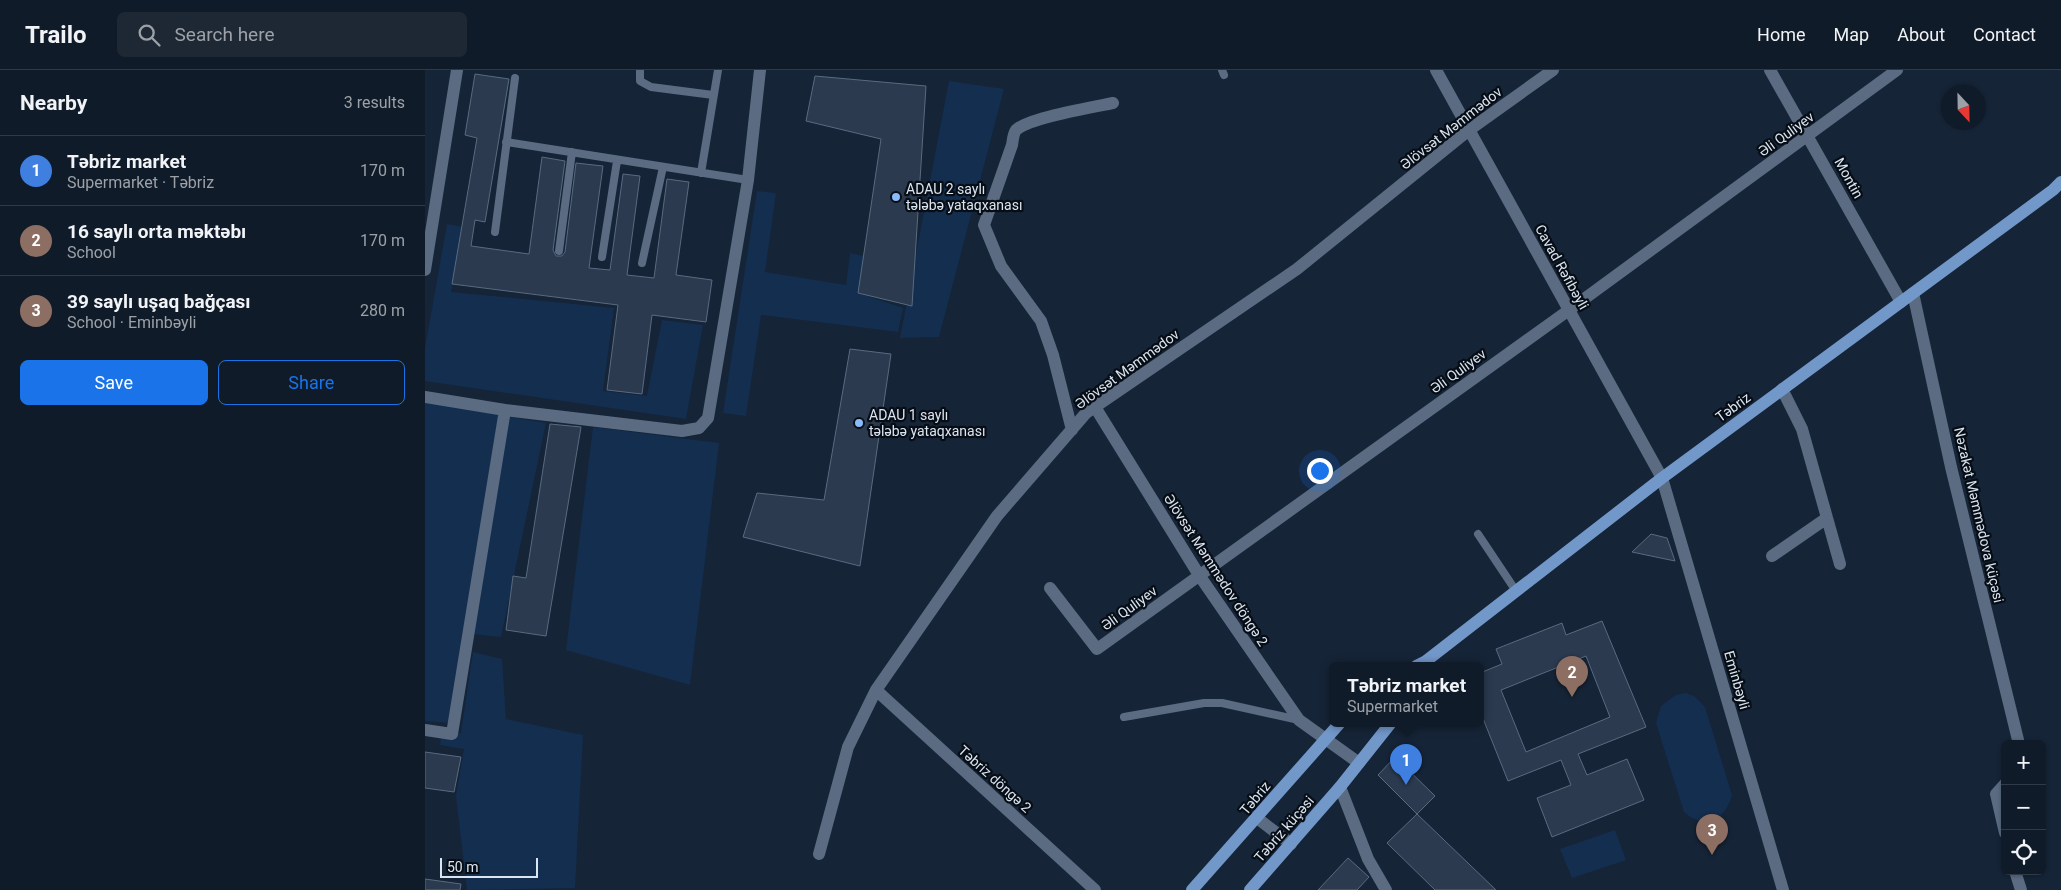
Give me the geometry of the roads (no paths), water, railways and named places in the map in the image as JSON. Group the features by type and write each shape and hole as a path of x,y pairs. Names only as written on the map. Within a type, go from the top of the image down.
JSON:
{"main road":[{"name":"Təbriz","path":"1425,662 1662,478 2061,182"},
{"name":"Təbriz","path":"1193,890 1324,738 1336,727"},
{"path":"1340,787 1388,727"},
{"name":"Təbriz küçəsi","path":"1250,890 1340,787"}],"street":[{"path":"425,270 457,70"},
{"path":"425,397 505,410 683,431 699,428 708,418 747,180 760,70"},
{"name":"Cavad Rəfibəyli","path":"1436,70 1662,478"},
{"name":"Əlövsət Məmmədov","path":"819,854 849,747 876,690 997,516 1086,413 1297,269 1469,130 1553,70"},
{"name":"Montin","path":"1770,70 1901,302"},
{"name":"Əli Quliyev","path":"1051,588 1097,649 1569,310 1897,70"},
{"path":"1071,430 1053,355 1041,321 1001,266 984,226 1013,145 1014,132 1018,128 1034,121 1113,103"},
{"name":"Nəzakət Məmmədova küçəsi","path":"1913,293 1951,467 2018,740"},
{"path":"1782,389 1801,429 1840,564"},
{"name":"Əlövsət Məmmədov döngə 2","path":"1095,407 1199,575 1299,720 1359,763"},
{"path":"425,730 452,734 505,410"},
{"name":"Eminbəyli","path":"1662,478 1783,890"},
{"path":"1772,556 1827,518"},
{"name":"Təbriz döngə 2","path":"876,690 1095,890"},
{"path":"2004,785 1996,794 2004,830"},
{"path":"1340,787 1381,888"},
{"path":"1257,818 1291,844"},
{"path":"2016,875 2021,890"}],"lane":[{"path":"640,70 640,81 651,86 713,96"},
{"path":"701,173 718,70"},
{"path":"495,232 515,78"},
{"path":"506,142 747,180"},
{"path":"559,250 572,152"},
{"path":"602,257 617,161"},
{"path":"642,264 663,167"},
{"path":"1479,534 1516,591"},
{"path":"1124,717 1204,703 1222,702 1299,720"}],"place":[{"name":"ADAU 2 saylı tələbə yataqxanası","path":"896,197"},
{"name":"ADAU 1 saylı tələbə yataqxanası","path":"859,423"},
{"name":"16 saylı orta məktəbı","path":"1572,697"},
{"name":"Təbriz market","path":"1406,785"},
{"name":"39 saylı uşaq bağçası","path":"1712,855"}]}
